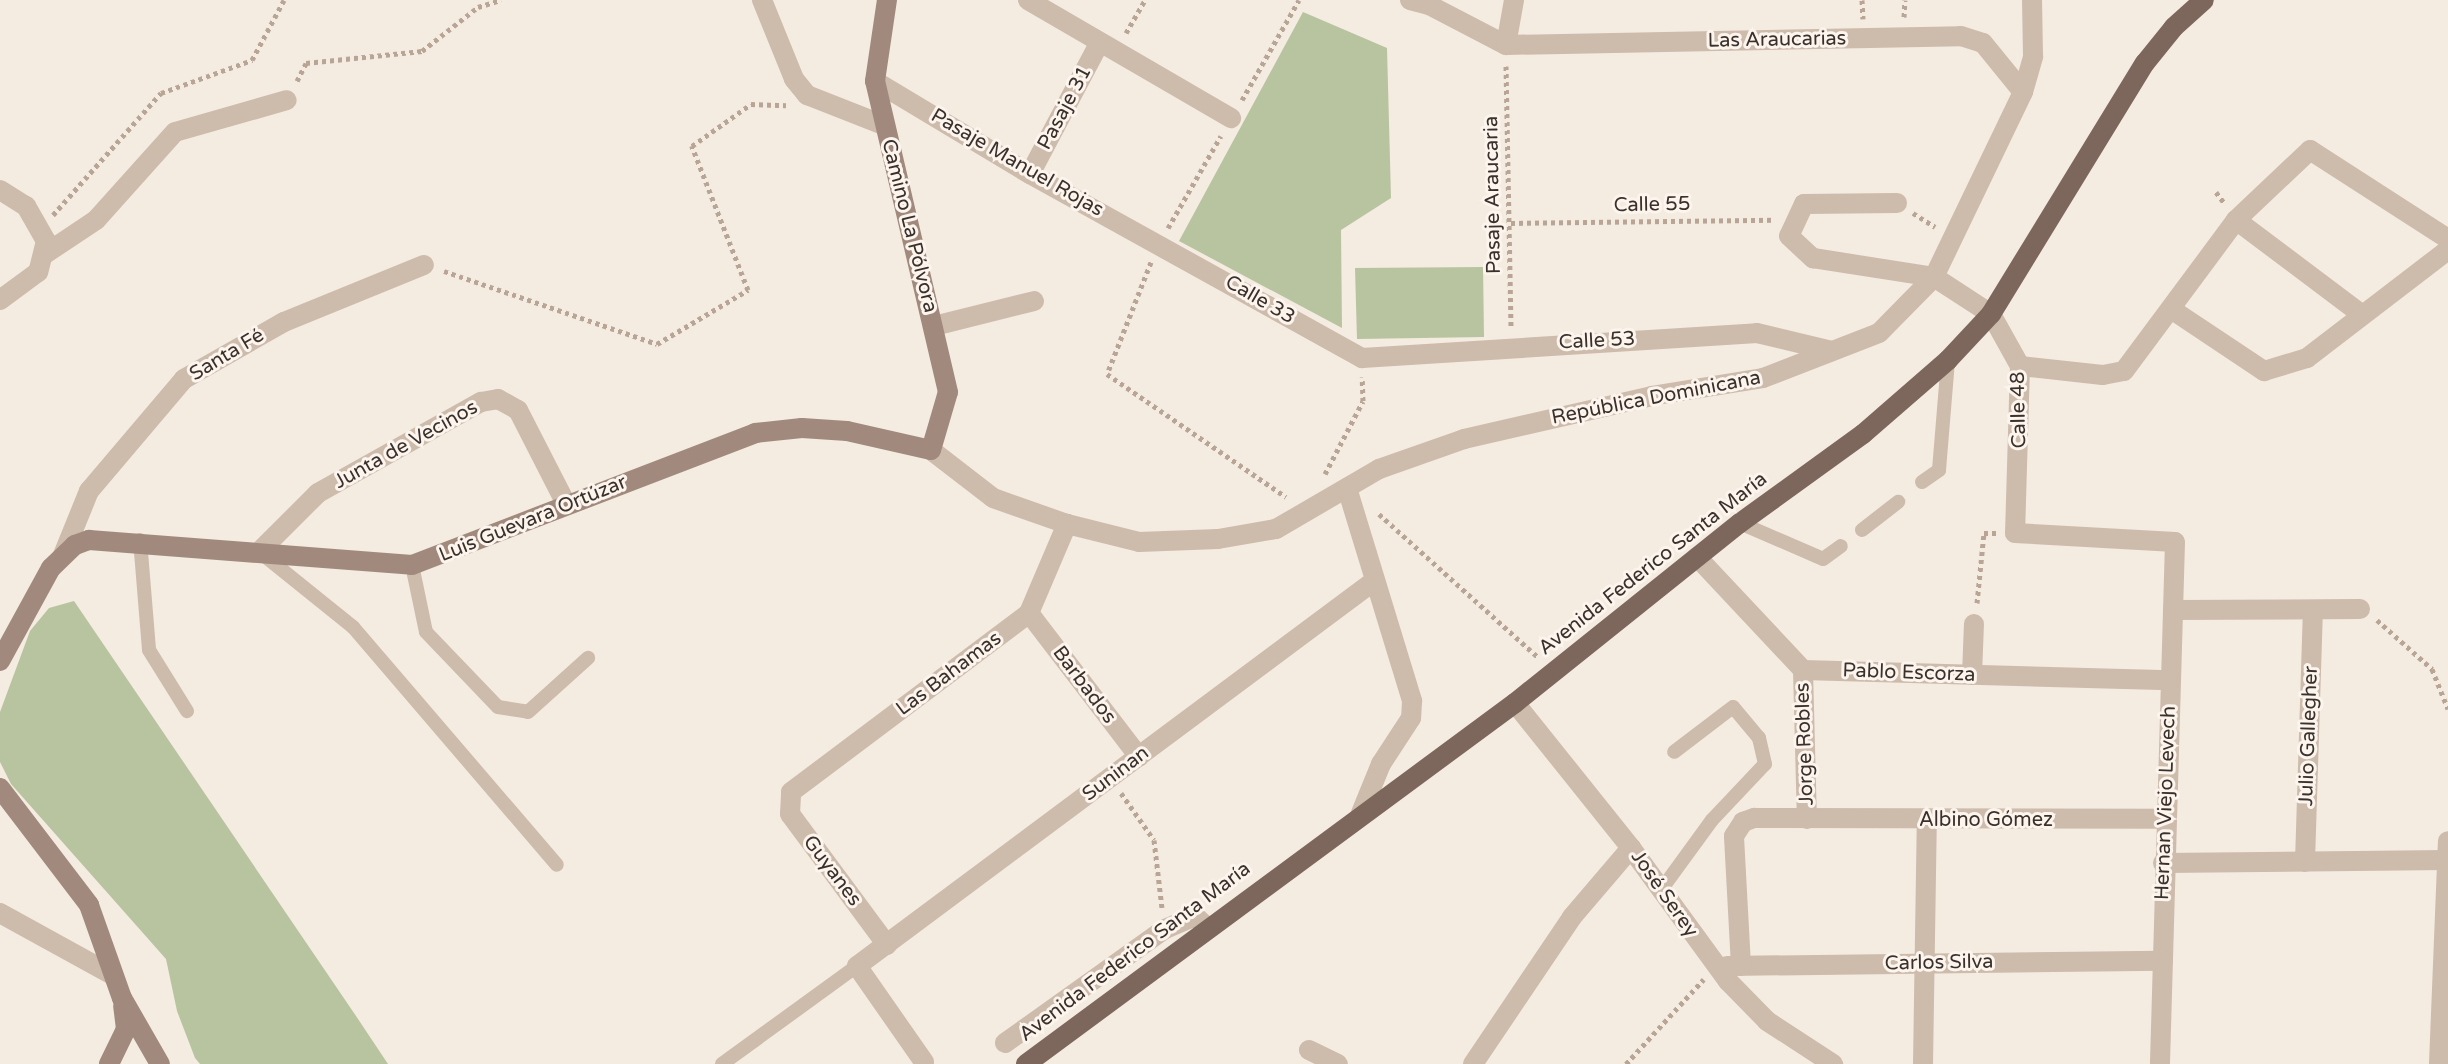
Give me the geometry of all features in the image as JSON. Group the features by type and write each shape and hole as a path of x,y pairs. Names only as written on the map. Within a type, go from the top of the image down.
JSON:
{"main road":[{"name":"Avenida Federico Santa María","path":"1026,1064 1361,813 1515,703 1740,523 1863,434 1948,360 1991,314 2145,63 2174,27 2204,0"}],"street":[{"path":"762,0 794,79 823,105 883,125"},
{"name":"Camino La Pólvora","path":"887,0 875,81 948,392 931,450"},
{"path":"1028,0 1231,118"},
{"path":"1410,0 1429,5 1506,45 1514,0"},
{"name":"República Dominicana","path":"931,450 993,498 1067,524 1139,542 1218,539 1276,529 1379,469 1464,439 1651,396 1763,378 1879,333 1934,277 2023,92 2033,56 2032,0"},
{"name":"Las Araucarias","path":"1506,45 1961,36 1983,43 2023,92"},
{"name":"Pasaje 31","path":"1030,174 1108,47"},
{"name":"Pasaje Manuel Rojas","path":"875,81 1030,174 1159,243"},
{"path":"45,254 96,220 175,132 287,100"},
{"path":"2020,366 2103,375 2124,371 2236,220 2310,150 2448,239"},
{"path":"0,190 37,219 45,254 38,272 0,300"},
{"path":"1897,203 1804,204 1792,222 1789,236 1813,258 1934,277"},
{"path":"2236,220 2361,314"},
{"name":"Calle 33","path":"1159,243 1362,358"},
{"path":"2171,309 2264,371 2307,358 2448,250"},
{"name":"Santa Fé","path":"63,555 89,491 184,379 284,322 424,265"},
{"name":"Calle 48","path":"1934,277 1991,314 2020,366 2015,533"},
{"path":"934,326 1034,301"},
{"name":"Calle 53","path":"1362,358 1511,345 1757,333 1832,351"},
{"name":"Junta de Vecinos","path":"259,552 318,493 481,402 498,399 518,410 566,504"},
{"name":"Luis Guevara Ortúzar","path":"0,661 36,590 63,555 89,540 140,540 412,565 755,433 802,428 847,431 931,450"},
{"path":"1347,488 1374,581 1400,654 1411,718 1381,764 1361,813"},
{"name":"Las Bahamas","path":"791,792 1029,613 1067,524"},
{"name":"Hernan Viejo Levech","path":"2015,533 2175,542 2164,819 2160,1064"},
{"path":"1697,557 1803,670"},
{"name":"Suninan","path":"857,966 1374,581"},
{"path":"2173,610 2360,609"},
{"name":"Julio Gallegher","path":"2305,862 2313,610"},
{"name":"Barbados","path":"1029,613 1139,757"},
{"path":"1972,675 1974,624"},
{"name":"Pablo Escorza","path":"1803,670 2170,680"},
{"name":"Jorge Robles","path":"1803,670 1807,819"},
{"name":"José Serey","path":"1515,703 1631,848 1715,967 1767,1021 1833,1064"},
{"path":"0,788 89,905 122,998 160,1064"},
{"name":"Guyanes","path":"791,792 790,814 887,945"},
{"name":"Albino Gómez","path":"1741,966 1734,836 1743,822 1754,818 1927,821 2164,819"},
{"path":"1923,1064 1927,821"},
{"path":"1473,1064 1572,917 1631,848"},
{"path":"2163,863 2305,862 2447,851 2439,1064"},
{"path":"0,913 113,975"},
{"path":"1005,1043 1165,929 1195,916 1208,928"},
{"name":"Carlos Silva","path":"1715,967 2163,961"},
{"path":"857,966 924,1062"},
{"path":"109,1064 126,1029 122,998"},
{"path":"1309,1050 1338,1064"}],"lane":[{"path":"1922,482 1939,470 1948,360"},
{"path":"1862,530 1898,502"},
{"path":"1740,523 1823,559 1841,546"},
{"path":"140,540 149,650 187,711"},
{"path":"259,552 353,627 557,865"},
{"path":"412,565 426,632 498,707 528,712 588,658"},
{"path":"1661,890 1712,820 1765,764 1759,738 1733,707 1674,752"},
{"path":"722,1064 857,966"}],"path":[{"path":"287,100 306,63 422,51 478,7 501,0"},
{"path":"1108,47 1145,0"},
{"name":"Pasaje Araucaria","path":"1506,45 1511,345"},
{"path":"424,265 657,344 748,290 692,146 751,104 823,105"},
{"path":"1897,203 1953,237"},
{"name":"Calle 55","path":"1511,223 1792,222"},
{"path":"1306,511 1363,401 1362,358"},
{"path":"1347,488 1547,665"},
{"path":"1974,624 1984,533 2015,533"},
{"path":"2360,609 2398,634 2432,669 2448,709"},
{"path":"1111,778 1154,840 1165,929"},
{"path":"1626,1064 1715,967"}],"green space":[{"path":"1303,12 1387,48 1391,198 1341,230 1342,328 1179,241"},
{"path":"1483,267 1484,337 1357,339 1355,268"},
{"path":"74,601 388,1064 200,1064 195,1058 177,1011 166,959 11,784 0,762 0,712 30,631 49,608"}]}
